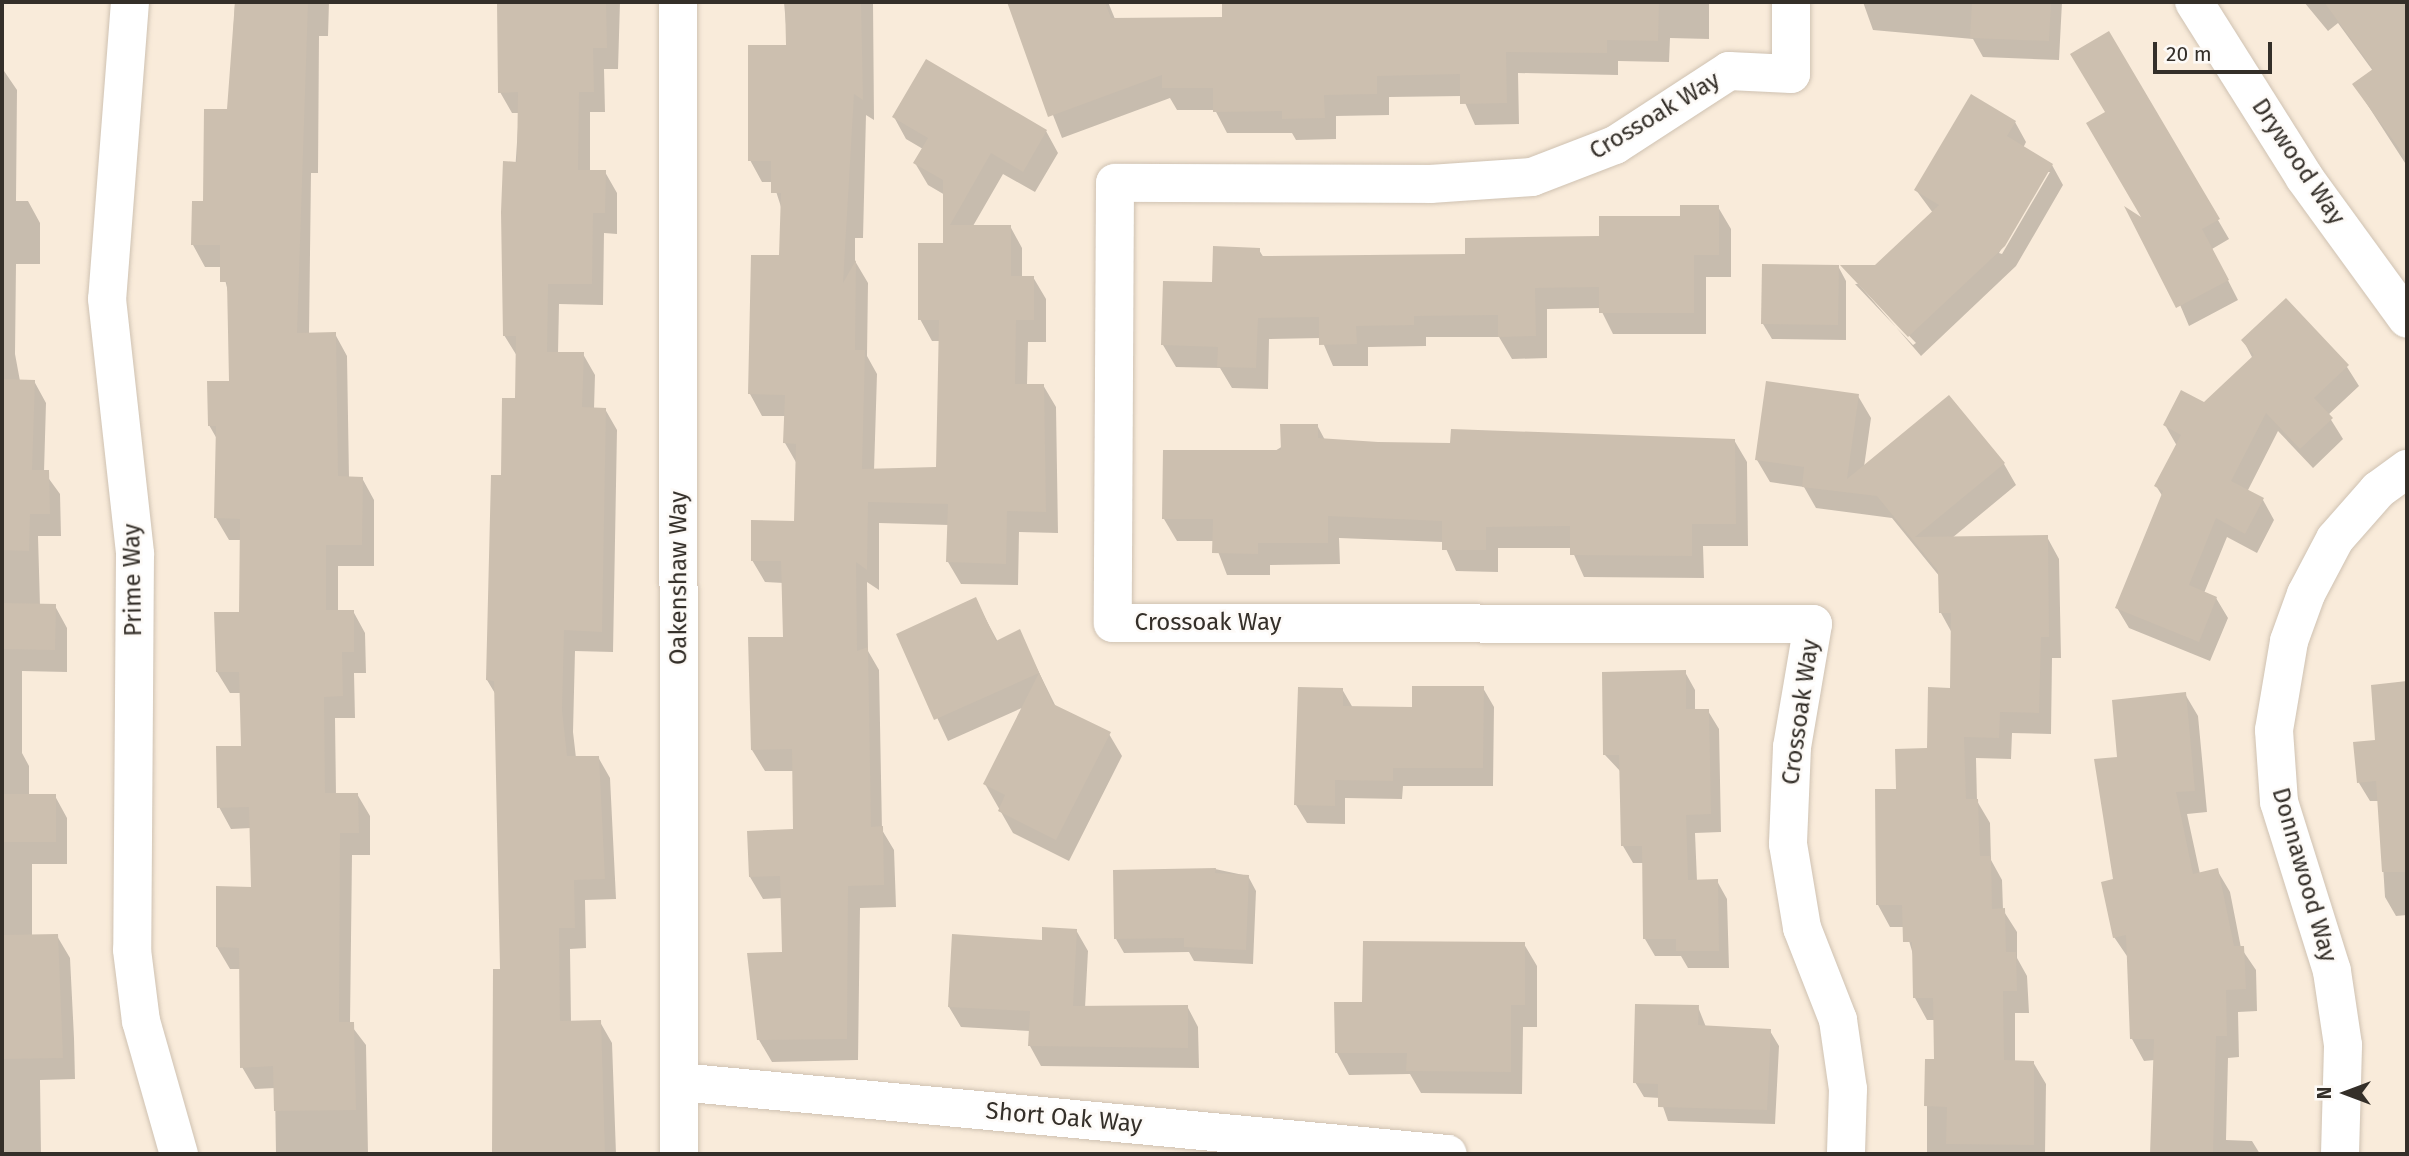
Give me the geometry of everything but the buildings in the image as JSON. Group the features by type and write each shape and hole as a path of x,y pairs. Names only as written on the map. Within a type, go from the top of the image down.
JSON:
{"street":[{"name":"Prime Way","path":"130,2 107,299 135,554 132,950 141,1021 179,1154"},
{"name":"Oakenshaw Way","path":"678,2 678,1154"},
{"name":"Crossoak Way","path":"1791,2 1791,75 1729,71 1615,145 1532,177 1430,184 1115,183 1113,623 1813,624 1792,747 1788,844 1802,928 1838,1020 1848,1089 1846,1154"},
{"name":"Drywood Way","path":"2194,2 2304,177 2407,318"},
{"name":"Donnawood Way","path":"2340,1154 2343,1045 2332,971 2279,802 2274,730 2289,641 2306,594 2335,538 2378,490 2407,469"},
{"name":"Short Oak Way","path":"679,1082 1448,1154"}]}
